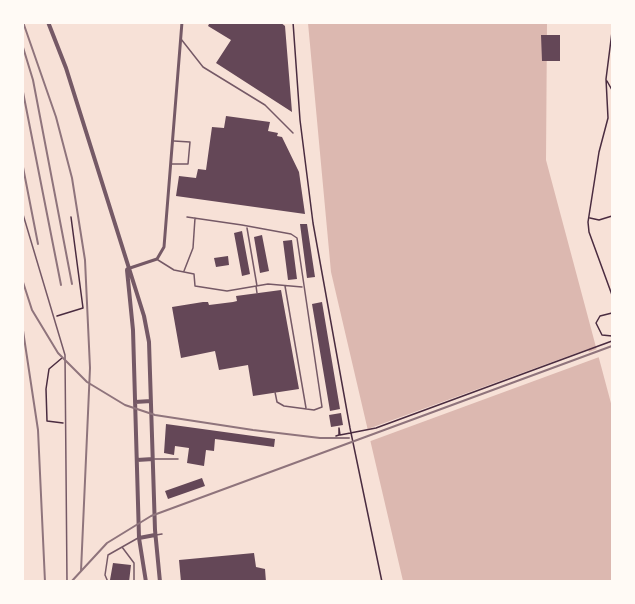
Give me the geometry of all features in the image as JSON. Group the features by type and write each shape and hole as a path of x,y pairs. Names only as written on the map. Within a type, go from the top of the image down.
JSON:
{"street":[{"path":"48,22 66,68 127,269 133,330 139,538 146,582"},
{"path":"127,269 157,259 164,247 182,22"},
{"path":"127,269 134,280 149,342 155,535 160,582"},
{"path":"135,402 151,401"},
{"path":"137,460 153,459"},
{"path":"139,538 155,535"}],"lane":[{"path":"181,39 203,66 265,105 293,133"},
{"path":"171,164 188,164 190,142 173,141"},
{"path":"22,211 65,355 67,582"},
{"path":"187,217 296,236 323,401 320,409 281,405 274,393"},
{"path":"183,272 193,249 195,218"},
{"path":"247,228 257,293"},
{"path":"157,259 174,270 194,274 195,286 227,291 257,286 303,287"},
{"path":"285,285 306,409"},
{"path":"153,459 178,459"},
{"path":"155,535 162,534"},
{"path":"108,582 105,575 108,555 139,538"},
{"path":"121,546 134,564 134,582"}],"path":[{"path":"293,22 300,120 313,223 350,428 382,582"},
{"path":"612,32 606,79 608,118 599,152 589,218 589,232 612,295"},
{"path":"608,58 612,54"},
{"path":"606,79 612,90"},
{"path":"589,218 599,220 612,216"},
{"path":"54,321 65,312 83,308 71,217"},
{"path":"612,313 600,316 596,323 602,335 612,336"},
{"path":"336,436 339,435 339,428 340,435 376,428 582,354 612,341"},
{"path":"65,355 49,369 46,389 47,420 66,423"}],"shaded area":[{"path":"308,23 547,23 546,160 612,407 612,581 403,581 331,272"}],"pier":[{"path":"600,348 602,356 368,442 365,430 588,349 589,352"}],"building":[{"path":"210,22 280,22 285,26 292,112 216,63 231,40 208,26"},
{"path":"541,35 560,35 560,61 542,61"},
{"path":"226,116 270,122 268,131 278,133 277,136 282,137 299,172 305,214 176,196 179,176 196,178 198,169 206,170 212,127 224,128"},
{"path":"300,224 307,224 315,277 307,278"},
{"path":"242,231 250,274 242,276 234,233"},
{"path":"262,235 269,271 260,273 254,237"},
{"path":"292,240 297,279 288,280 283,241"},
{"path":"228,256 229,265 216,267 214,258"},
{"path":"281,290 299,389 253,396 248,365 219,370 215,351 181,358 172,307 203,302 208,302 209,305 233,302 237,301 236,296"},
{"path":"322,302 340,409 330,411 312,304"},
{"path":"341,413 343,425 331,427 329,415"},
{"path":"166,424 275,439 274,447 215,439 214,451 206,450 204,466 187,463 189,448 175,446 174,455 164,453"},
{"path":"202,478 205,486 168,499 165,491"},
{"path":"254,553 256,567 265,569 266,582 181,582 179,560"},
{"path":"113,563 131,565 129,582 110,580"}],"railway":[{"path":"23,22 56,117 72,178 85,260 90,368 81,571"},
{"path":"22,44 33,80 72,284"},
{"path":"22,87 61,285"},
{"path":"22,162 38,244"},
{"path":"22,279 32,310 58,353 87,382 125,405 155,415 253,430 320,438 349,438"},
{"path":"22,324 38,430 45,582"},
{"path":"71,582 107,543 151,516 612,346"}]}
